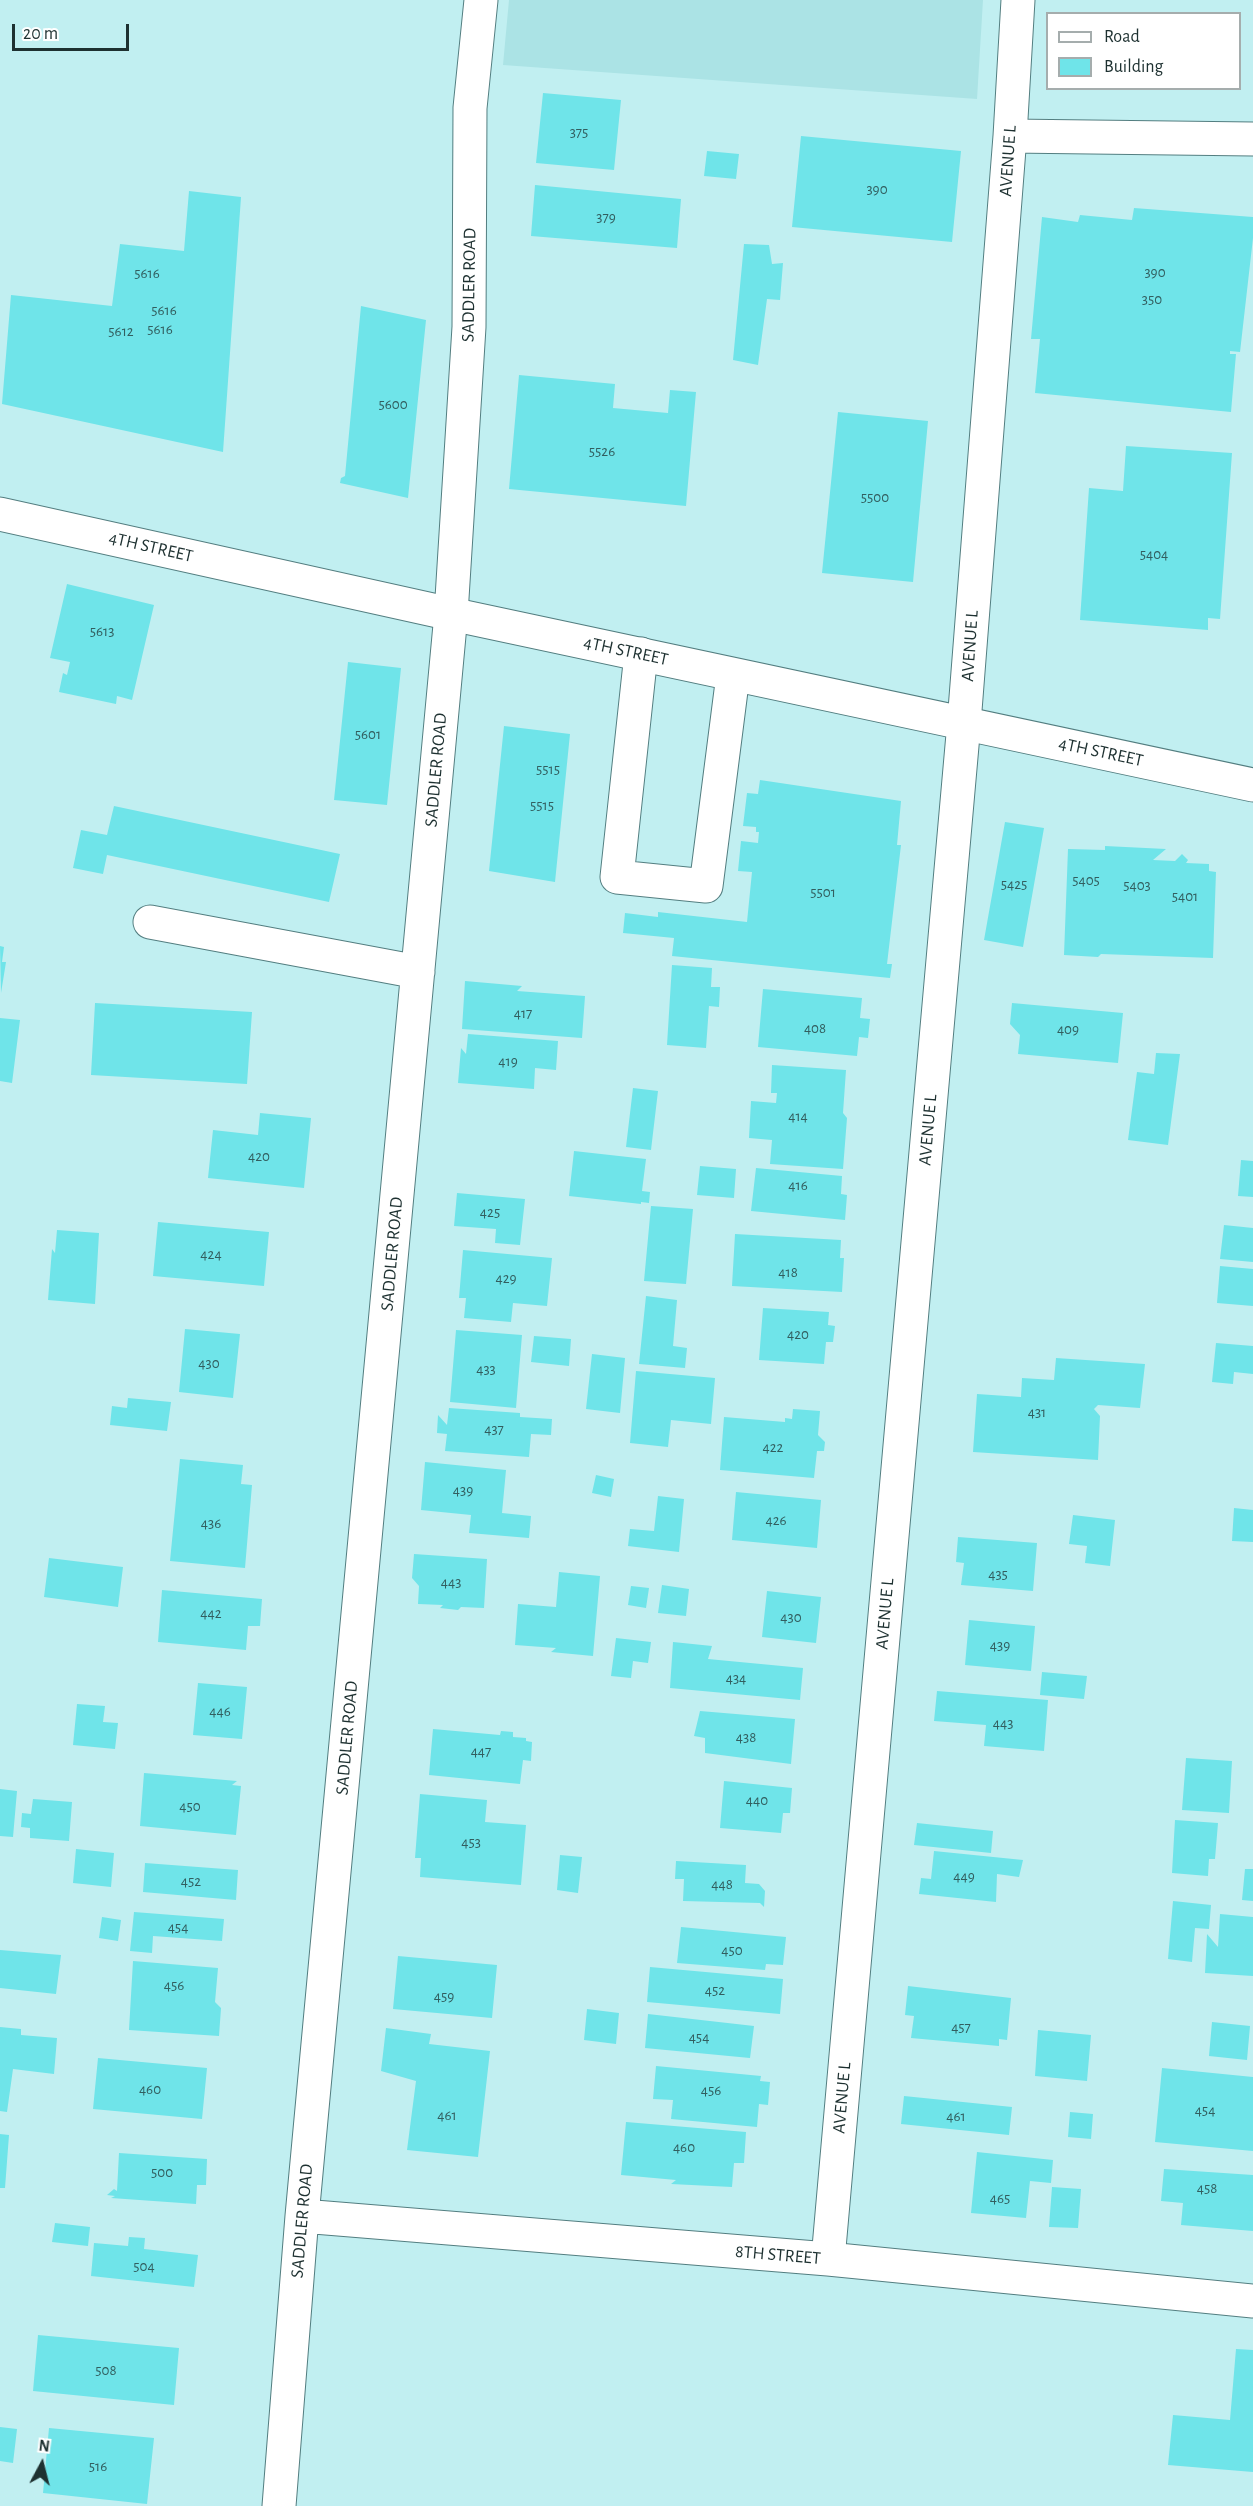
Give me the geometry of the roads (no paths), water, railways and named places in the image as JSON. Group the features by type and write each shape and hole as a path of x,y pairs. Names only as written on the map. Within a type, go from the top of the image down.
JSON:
{"street":[{"name":"SADDLER ROAD","path":"279,2506 302,2216 451,614 469,327 470,108 481,0"},
{"name":"AVENUE L","path":"828,2259 964,723 1010,136 1018,0"},
{"path":"1010,136 1253,140"},
{"name":"4TH STREET","path":"0,514 732,675 1253,785"},
{"path":"640,654 617,877 706,886 732,675"},
{"path":"150,922 418,972"},
{"name":"8TH STREET","path":"302,2216 828,2259 1253,2301"}]}
